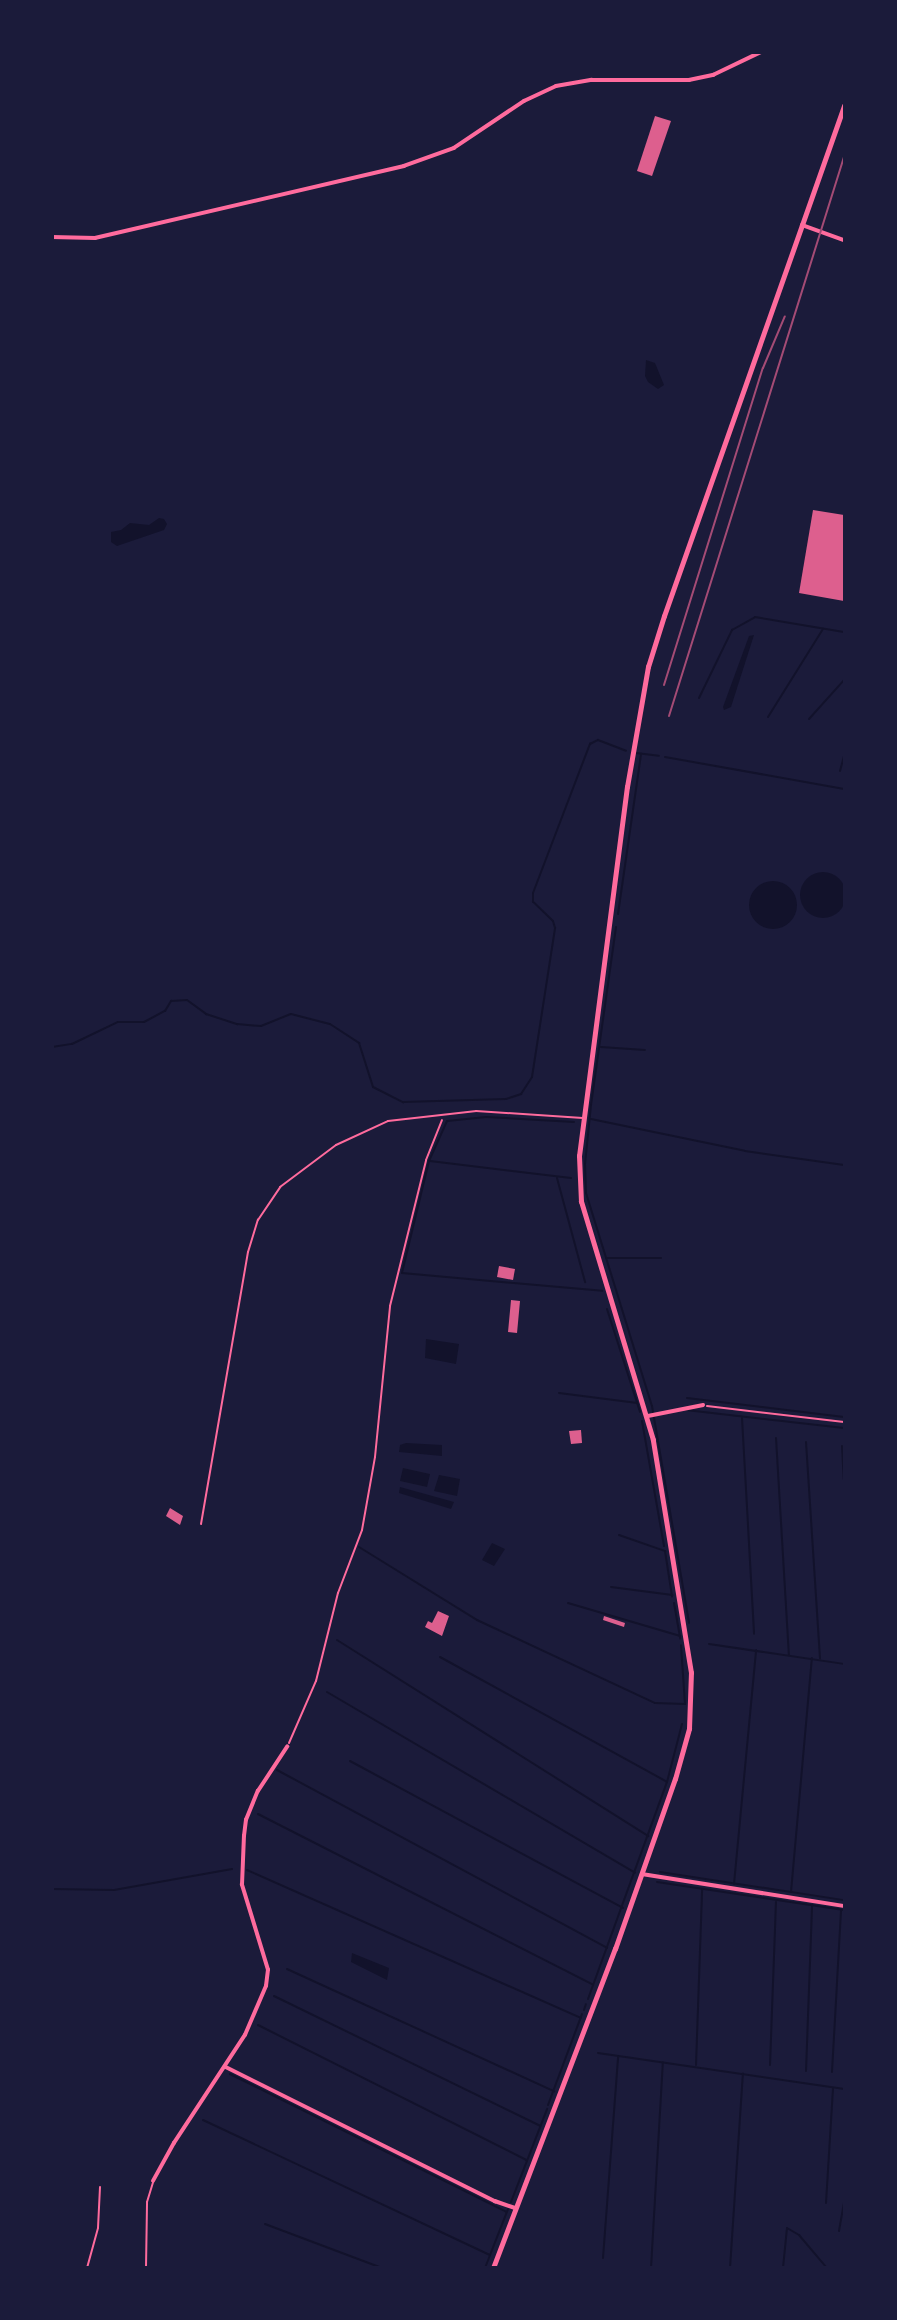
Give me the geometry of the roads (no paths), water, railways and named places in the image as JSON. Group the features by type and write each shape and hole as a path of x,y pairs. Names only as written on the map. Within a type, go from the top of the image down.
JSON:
{"main road":[{"path":"493,2267 642,1874 682,1758 692,1696 684,1620 648,1416 579,1196 578,1170 584,1118 627,787 648,667 667,605 845,106"}],"street":[{"path":"52,237 95,238 404,166 454,148 524,101 556,86 591,80 689,80 713,75 761,52"},
{"path":"802,225 845,240"},
{"path":"648,1416 703,1405"},
{"path":"153,2181 174,2143 226,2067 244,2035 268,1980 242,1885 246,1820 258,1791 287,1747"},
{"path":"642,1874 845,1906"},
{"path":"226,2067 495,2201 515,2208"}],"lane":[{"path":"201,1524 248,1252 265,1208 292,1175 356,1134 388,1121 476,1111 584,1118"},
{"path":"146,2267 147,2202 153,2181"},
{"path":"87,2267 98,2228 100,2187"}],"waterway":[{"path":"699,698 732,630 755,617 844,632"},
{"path":"768,717 823,629"},
{"path":"809,719 844,680"},
{"path":"52,1047 72,1044 118,1022 144,1022 165,1011 171,1001 187,1000 206,1014 237,1024 261,1026 291,1014 330,1024 359,1043 373,1087 403,1102 506,1099 521,1094 532,1077 555,928 553,921 533,902 533,893 590,744 598,740 626,751"},
{"path":"636,753 659,756"},
{"path":"618,914 641,754"},
{"path":"840,771 844,756"},
{"path":"665,757 844,789"},
{"path":"616,927 591,1105 585,1164 586,1193 652,1406 689,1623"},
{"path":"601,1047 645,1050"},
{"path":"574,1122 486,1117 447,1121 429,1161 402,1273 602,1291"},
{"path":"591,1119 745,1151 844,1165"},
{"path":"430,1161 571,1178"},
{"path":"557,1178 585,1282"},
{"path":"606,1258 661,1258"},
{"path":"607,1309 640,1412"},
{"path":"559,1393 637,1403"},
{"path":"687,1398 844,1417"},
{"path":"686,1410 844,1428"},
{"path":"742,1418 754,1634"},
{"path":"642,1421 664,1546"},
{"path":"776,1438 789,1655"},
{"path":"806,1442 820,1659"},
{"path":"842,1446 844,1479"},
{"path":"619,1535 665,1551 672,1596"},
{"path":"359,1547 477,1620 655,1703 685,1704 681,1645"},
{"path":"611,1587 672,1595"},
{"path":"568,1603 680,1636"},
{"path":"674,1603 680,1638"},
{"path":"337,1640 648,1836"},
{"path":"709,1644 844,1664"},
{"path":"734,1884 756,1650"},
{"path":"440,1657 666,1781"},
{"path":"791,1892 812,1658"},
{"path":"327,1692 635,1873"},
{"path":"588,1999 667,1782 682,1724"},
{"path":"350,1761 623,1908"},
{"path":"277,1770 607,1948"},
{"path":"258,1814 593,1985"},
{"path":"52,1889 114,1890 232,1869"},
{"path":"247,1870 581,2018"},
{"path":"660,1872 844,1900"},
{"path":"657,1882 844,1910"},
{"path":"696,2065 702,1889"},
{"path":"770,2065 776,1902"},
{"path":"806,2071 812,1905"},
{"path":"832,2072 841,1910"},
{"path":"287,1969 554,2091"},
{"path":"274,1996 540,2126"},
{"path":"584,2010 586,2004"},
{"path":"548,2105 582,2014"},
{"path":"258,2025 527,2160"},
{"path":"598,2053 844,2089"},
{"path":"603,2258 618,2057"},
{"path":"651,2268 663,2062"},
{"path":"730,2268 743,2073"},
{"path":"230,2074 507,2212"},
{"path":"826,2203 833,2088"},
{"path":"511,2202 547,2109"},
{"path":"203,2120 490,2255"},
{"path":"839,2231 844,2202"},
{"path":"485,2268 508,2209"},
{"path":"265,2224 382,2268"},
{"path":"783,2268 787,2228 799,2235 827,2268"}],"railway":[{"path":"669,716 844,157"},
{"path":"664,685 763,368 785,316"}]}
